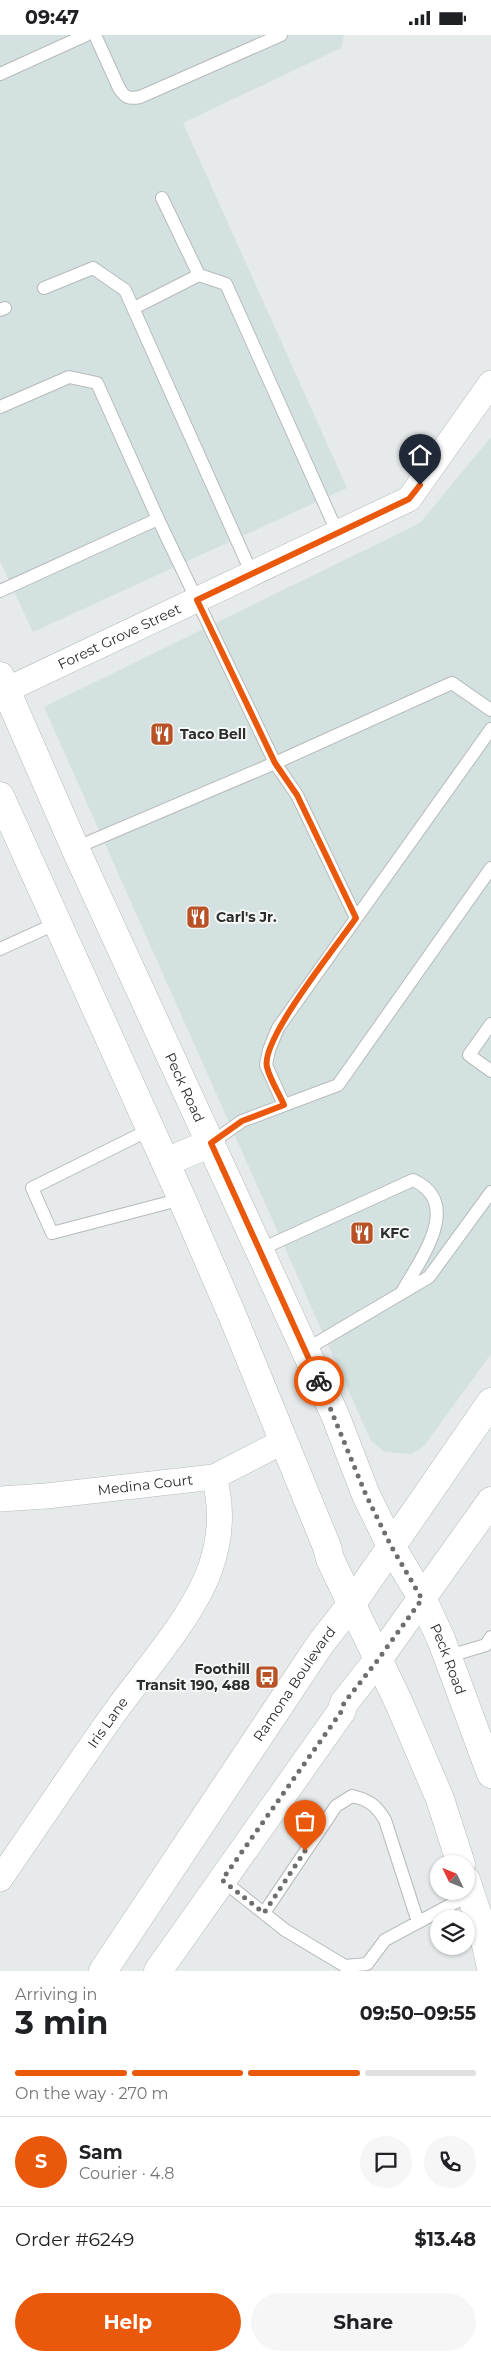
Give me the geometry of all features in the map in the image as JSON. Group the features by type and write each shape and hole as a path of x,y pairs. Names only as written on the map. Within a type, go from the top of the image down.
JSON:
{"main road":[{"name":"Peck Road","path":"2,686 335,1415 366,1495 391,1546 422,1599 441,1639 446,1657 482,1733 491,1773"},
{"path":"0,796 166,1162 284,1441 327,1547 330,1559 377,1661 399,1703 440,1799 458,1855"},
{"path":"166,1162 211,1143"},
{"name":"Ramona Boulevard","path":"103,1971 321,1643 351,1605 491,1402"},
{"path":"158,1971 341,1712 344,1703 377,1661 491,1501"},
{"path":"472,1900 491,1967"}],"street":[{"name":"Forest Grove Street","path":"2,686 197,600 409,499 491,383"},
{"name":"Medina Court","path":"0,1499 46,1496 214,1477 284,1441"},
{"name":"Iris Lane","path":"0,1879 109,1720 196,1601 210,1570 219,1535 220,1499 214,1477"}],"lane":[{"path":"0,74 86,35"},
{"path":"95,35 119,89 124,96 130,99 140,97 281,35"},
{"path":"162,198 199,275"},
{"path":"44,288 93,268 125,290 252,574"},
{"path":"134,308 199,275 226,284 338,533"},
{"path":"0,407 69,377 97,383 158,519 275,763 297,795 356,918"},
{"path":"0,591 158,519"},
{"path":"75,848 275,763 452,683 491,710"},
{"path":"284,1105 266,1065 269,1050 278,1028 491,729"},
{"path":"211,1143 242,1121 338,1085 491,868"},
{"path":"0,949 58,923"},
{"path":"491,1024 469,1055 491,1071"},
{"path":"151,1129 32,1188 52,1233 182,1199"},
{"path":"260,1250 413,1181 419,1183 432,1197 439,1211 435,1232 401,1294"},
{"path":"305,1350 429,1277 491,1191"},
{"path":"446,1657 489,1644"},
{"path":"264,1913 336,1806 352,1796 365,1799 377,1806 385,1820 418,1922"},
{"path":"222,1880 285,1930 345,1966 367,1963 384,1940 418,1922 449,1900"}],"shaded area":[{"path":"0,35 344,35 341,48 183,123 347,488 33,632 0,561"},
{"path":"491,437 491,1354 424,1446 411,1454 385,1452 371,1441 44,707 420,523"}],"way so far":[{"path":"305,1851 264,1913 222,1880 341,1712 344,1703 422,1599 391,1546 366,1495 335,1415 319,1381"}],"place":[{"name":"Taco Bell","path":"162,734"},
{"name":"Carl's Jr.","path":"198,917"},
{"name":"KFC","path":"362,1233"},
{"name":"Foothill Transit 190, 488","path":"267,1677"}],"route":[{"path":"319,1381 211,1143 242,1121 284,1105 266,1065 269,1050 278,1028 356,918 297,795 275,763 197,600 409,499 420,485"}]}
